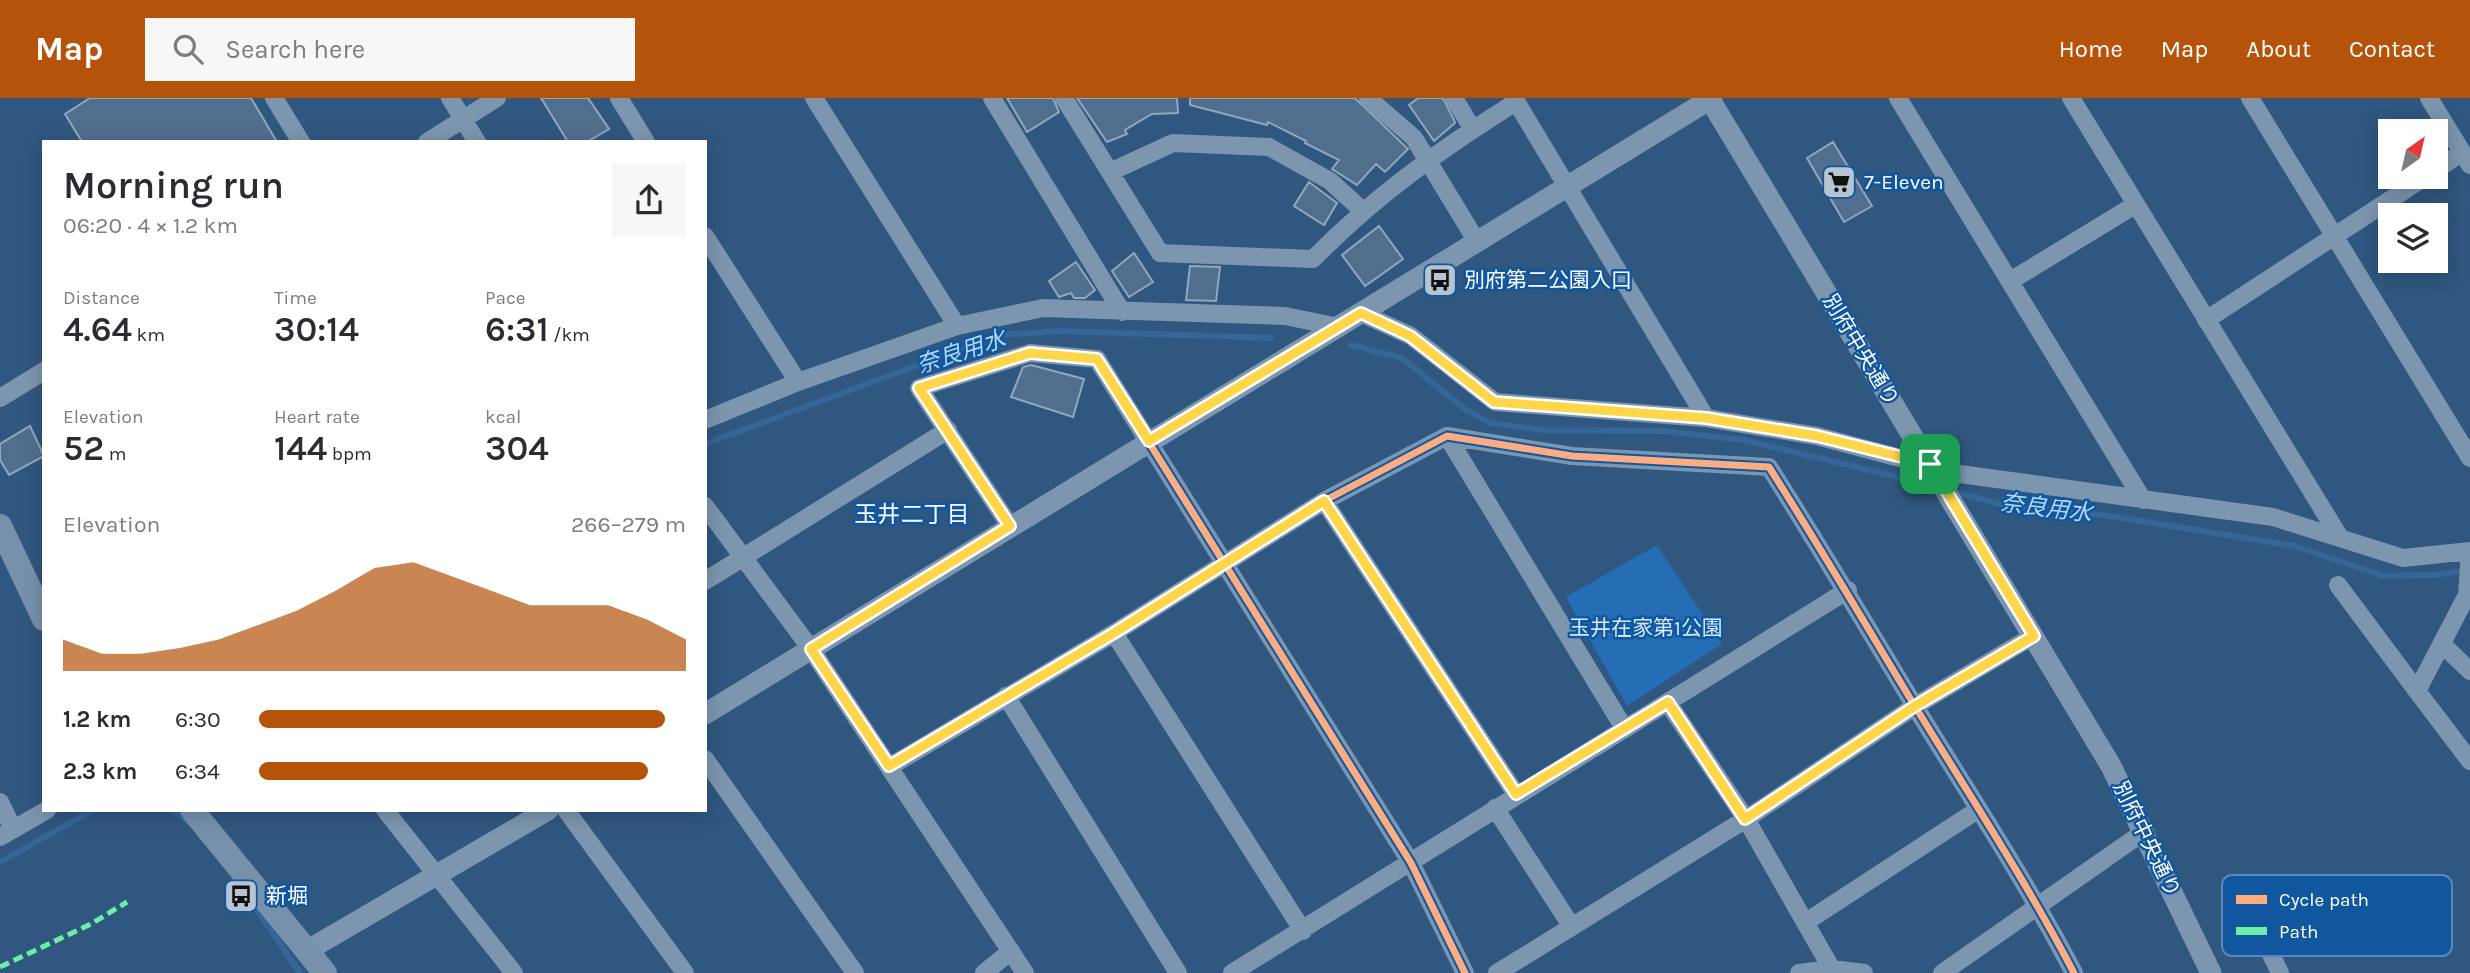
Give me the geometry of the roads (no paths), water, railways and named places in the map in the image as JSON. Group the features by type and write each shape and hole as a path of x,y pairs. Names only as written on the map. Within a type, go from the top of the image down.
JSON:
{"main road":[{"path":"0,526 7,559 42,616"},
{"path":"194,812 309,950 324,973"}],"street":[{"path":"274,98 300,140"},
{"path":"450,98 476,140"},
{"path":"430,140 497,98"},
{"path":"619,98 645,140"},
{"path":"814,98 957,326"},
{"path":"1064,98 1160,253 1313,259 1362,210 1427,159 1515,100 1706,418"},
{"path":"1368,98 1414,138 1476,242"},
{"path":"1454,98 1473,130"},
{"path":"707,713 1710,98"},
{"name":"別府中央通り","path":"1710,98 2111,766 2145,831 2211,973"},
{"path":"1898,98 2143,500"},
{"path":"2071,98 2339,536"},
{"path":"2250,98 2470,458"},
{"path":"2429,98 2466,159 2448,166"},
{"path":"996,100 1122,312"},
{"path":"1110,172 1173,143 1269,147 1330,181 1362,210"},
{"path":"2206,320 2407,189"},
{"path":"2010,281 2135,205"},
{"path":"707,239 797,382"},
{"path":"707,419 797,382 957,326 1043,308 1285,316 1339,327"},
{"path":"1361,313 1410,336 1494,402 1706,418 1817,436 1934,470 2273,517 2403,558 2470,551 2467,595 2417,691"},
{"path":"1010,526 919,388 1030,353 1097,359 1411,863 1465,973"},
{"path":"0,398 42,373"},
{"path":"707,580 948,430"},
{"path":"1447,436 1624,728"},
{"path":"889,766 1114,633 1324,501 1447,436 1572,456 1769,467 1848,590 1915,706 2038,904 2074,973"},
{"path":"1324,501 1516,794"},
{"path":"707,509 811,649 1025,973"},
{"path":"2339,585 2470,761"},
{"path":"1232,973 1304,931 1516,794 1848,590"},
{"path":"1114,633 1304,931"},
{"path":"1497,973 1745,819 1915,706 2034,636"},
{"path":"2442,644 2470,671"},
{"path":"1006,695 1178,973"},
{"path":"1668,702 1745,819 1833,971"},
{"path":"707,762 855,973"},
{"path":"0,802 6,833 43,812"},
{"path":"1495,808 1572,927"},
{"path":"1805,922 1979,809"},
{"path":"387,812 514,973"},
{"path":"309,950 438,877 545,812"},
{"path":"567,812 685,973"},
{"path":"1952,970 2038,904 2145,831"},
{"path":"984,973 1011,951"},
{"path":"2272,956 2280,973"},
{"path":"1799,973 1864,973"}],"waterway":[{"name":"奈良用水","path":"707,443 999,335 1060,331 1271,338"},
{"name":"奈良用水","path":"1351,345 1402,358 1466,410 1491,423 1543,430 1663,431 1744,440 1935,486"},
{"name":"奈良用水","path":"1952,491 2004,505 2103,515 2295,546 2383,576 2436,575 2467,570"},
{"name":"奈良用水","path":"0,862 89,812"},
{"path":"176,812 189,823"},
{"path":"248,897 300,973"}],"place":[{"name":"7-Eleven","path":"1839,182"},
{"name":"別府第二公園入口","path":"1440,280"},
{"name":"新堀","path":"241,896"}],"district":[{"name":"玉井二丁目","path":"912,514"}],"park label":[{"name":"玉井在家第1公園","path":"1646,628"}]}
